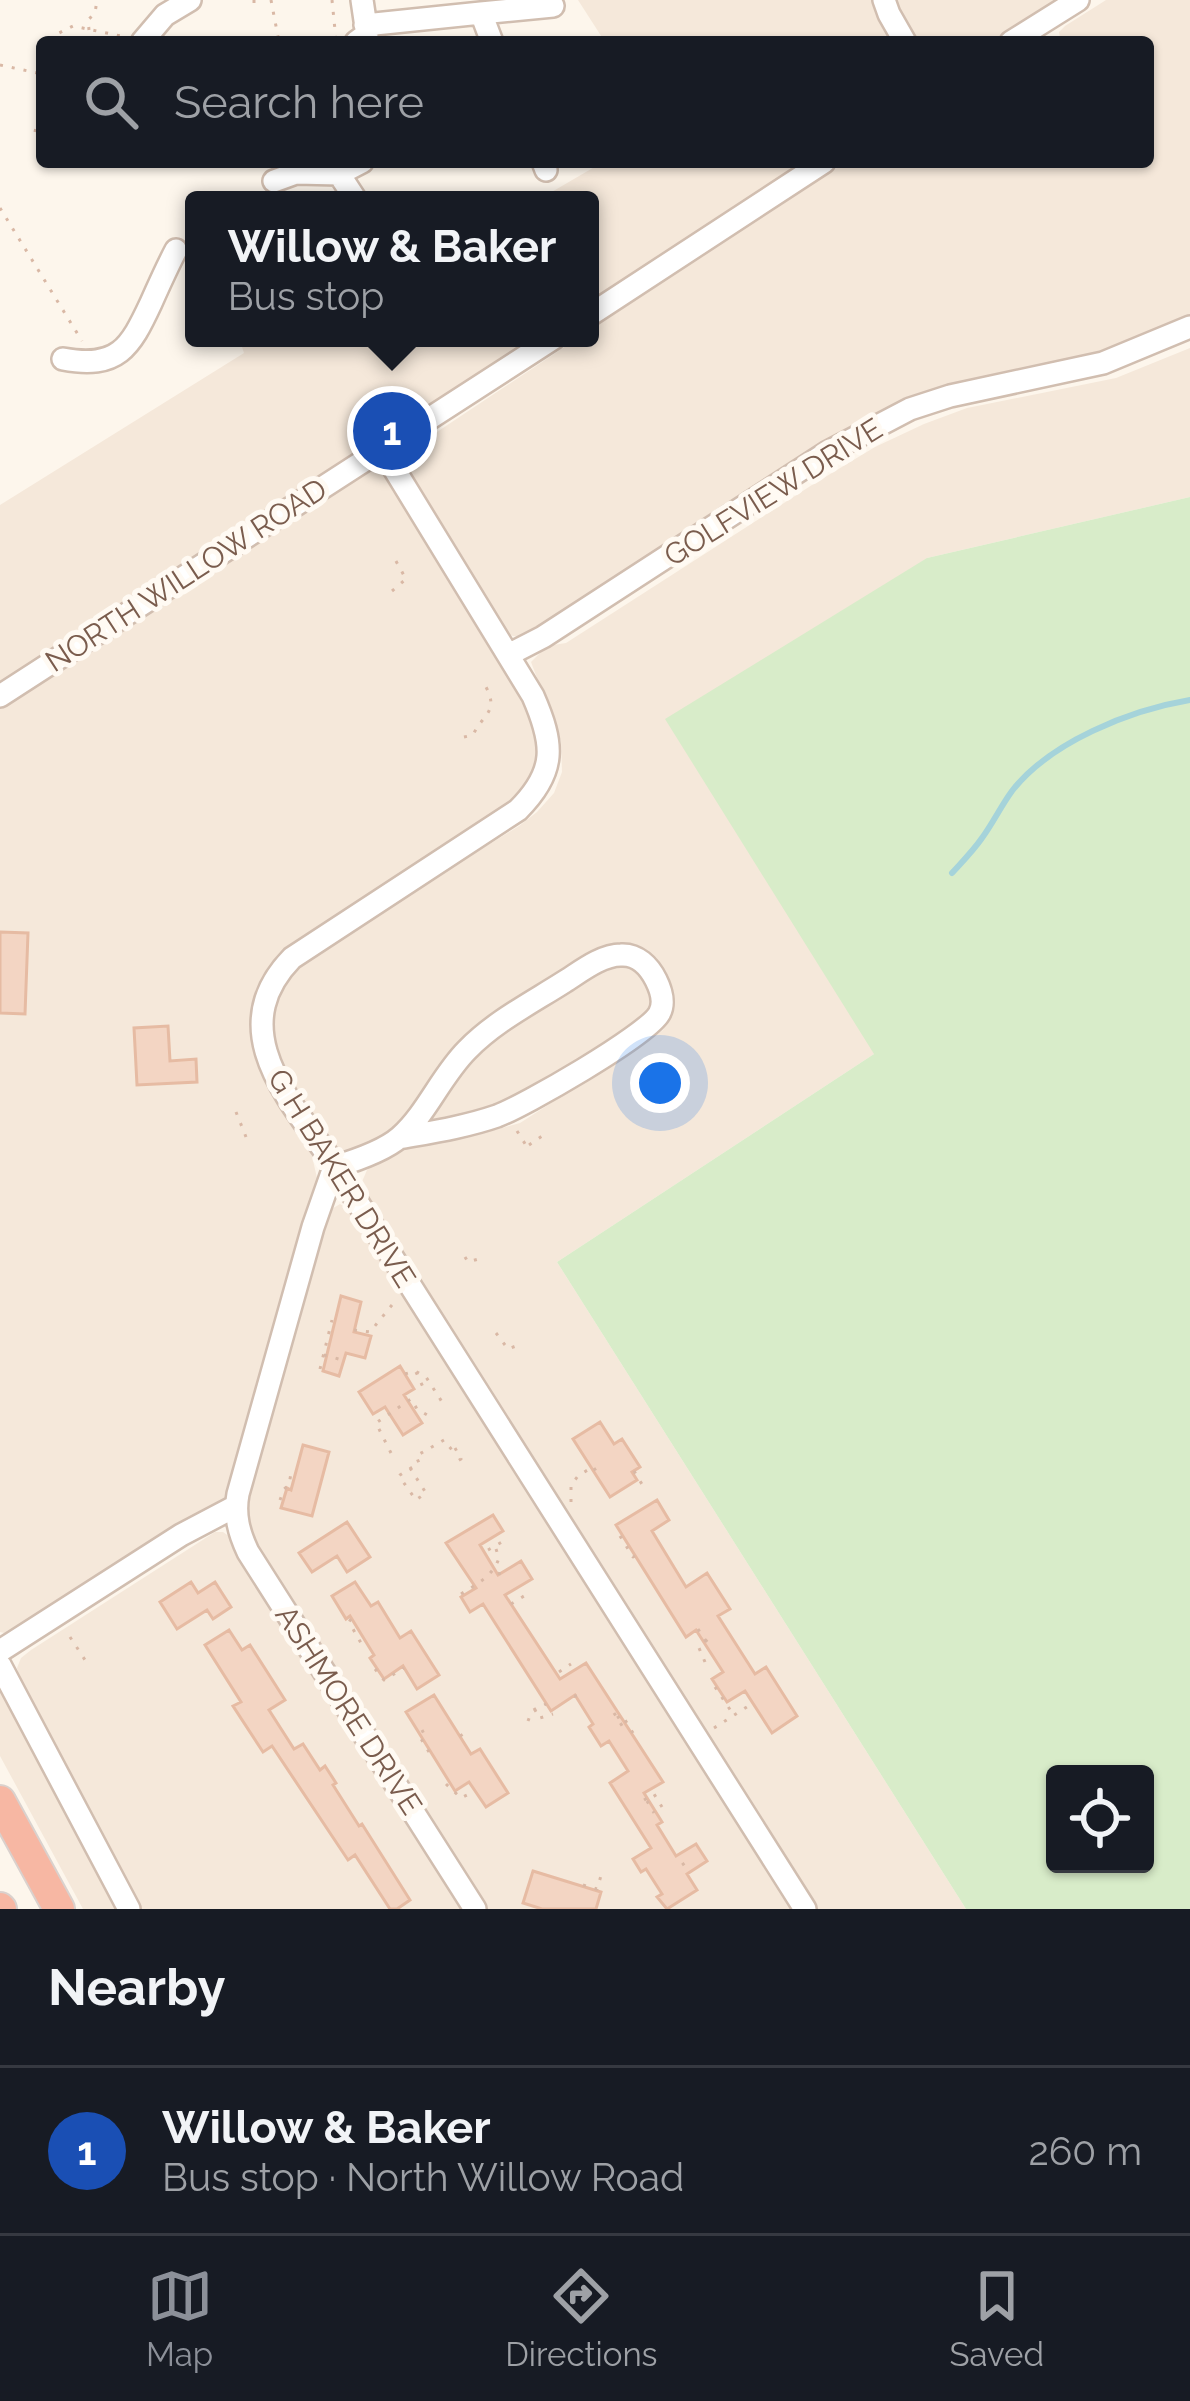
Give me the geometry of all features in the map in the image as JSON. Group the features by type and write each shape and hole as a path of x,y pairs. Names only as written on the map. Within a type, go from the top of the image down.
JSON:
{"highway":[{"path":"0,1801 59,1909"}],"street":[{"path":"147,36 165,15 190,0"},
{"path":"362,0 361,33 553,6"},
{"path":"884,0 902,36"},
{"path":"1040,34 1078,0"},
{"path":"481,13 490,36"},
{"path":"274,182 296,172 339,174 350,168"},
{"path":"599,309 815,168"},
{"path":"339,174 350,191"},
{"path":"68,353 88,364 114,356 134,339 176,250"},
{"name":"GOLFVIEW DRIVE","path":"510,654 874,426 950,396 1103,363 1190,327"},
{"name":"NORTH WILLOW ROAD","path":"0,696 540,347"},
{"name":"G H BAKER DRIVE","path":"382,449 533,696 547,728 549,758 540,784 518,810 292,958 268,989 260,1022 262,1040 285,1093 805,1909"},
{"path":"0,1651 181,1534 236,1506 334,1167 399,1138 472,1124 506,1112 648,1027 662,1004 659,987 643,962 632,956 606,958 490,1030 466,1050 399,1138"},
{"name":"ASHMORE DRIVE","path":"236,1506 248,1552 475,1909"},
{"path":"0,1665 130,1909"}],"path":[{"path":"88,29 97,0"},
{"path":"271,0 278,36"},
{"path":"332,0 336,36"},
{"path":"55,36 73,26 121,36"},
{"path":"0,65 36,73"},
{"path":"0,208 84,340 68,353"},
{"path":"392,554 406,579 392,591"},
{"path":"464,737 473,735 491,709 486,687"},
{"path":"236,1112 246,1137"},
{"path":"506,1112 528,1148 542,1136"},
{"path":"465,1257 468,1262 482,1258"},
{"path":"354,1330 370,1332 408,1286"},
{"path":"320,1369 332,1320"},
{"path":"496,1333 508,1349 521,1344"},
{"path":"324,1360 346,1361"},
{"path":"405,1374 416,1371 426,1377 445,1405"},
{"path":"416,1371 423,1388"},
{"path":"392,1453 376,1429 382,1417 410,1399 434,1419"},
{"path":"410,1468 426,1493 416,1500 399,1476 410,1468 419,1463 416,1456 444,1440 461,1459 456,1462"},
{"path":"572,1505 571,1485 578,1476 594,1466 600,1477"},
{"path":"634,1471 646,1491"},
{"path":"280,1500 291,1473 296,1472"},
{"path":"620,1536 635,1556"},
{"path":"488,1550 502,1542"},
{"path":"464,1593 495,1569 500,1558 495,1546"},
{"path":"511,1604 524,1596"},
{"path":"351,1619 361,1643"},
{"path":"698,1629 707,1641 699,1648 705,1661"},
{"path":"70,1636 89,1666"},
{"path":"559,1672 571,1664"},
{"path":"375,1669 384,1680 404,1668"},
{"path":"715,1687 734,1716"},
{"path":"528,1721 546,1703"},
{"path":"697,1739 753,1703"},
{"path":"534,1710 540,1718 553,1714"},
{"path":"626,1732 615,1716 622,1715 636,1738"},
{"path":"461,1726 465,1733"},
{"path":"422,1730 420,1737 429,1752"},
{"path":"446,1784 461,1798 475,1791"},
{"path":"654,1813 645,1800 654,1795 665,1812"},
{"path":"682,1865 691,1859"},
{"path":"583,1885 597,1889 603,1869"}],"shaded area":[{"path":"578,0 1065,0 1008,36 601,36"},
{"path":"1106,0 1190,0 1190,321 1098,358 934,392 523,638 509,635 401,460 407,452 564,347 599,347 599,324 837,168 1154,168 1154,36 1060,36 1065,26"},
{"path":"593,168 805,168 599,301 599,191 553,191"},
{"path":"242,347 527,347 0,686 0,505 244,353"},
{"path":"1190,348 1190,497 927,558 874,1054 557,1262 966,1909 812,1909 358,1191 367,1170 385,1157 422,1141 520,1123 663,1030 674,1002 663,973 634,946 488,1026 399,1131 351,1155 339,1153 325,1141 289,1086 269,1032 271,1004 296,967 519,826 554,793 562,772 561,741 531,662 547,646 566,643 812,485 924,424 967,408 1116,378"},
{"path":"378,469 387,476 525,692 543,750 523,798 333,923 253,1014 310,1147 317,1178 228,1498 8,1634 0,1632 0,706 365,470"},
{"path":"610,965 637,966 655,993 651,1017 577,1069 454,1124 425,1122 451,1079 494,1035"},
{"path":"340,1204 350,1210 796,1909 481,1909 253,1540 248,1485 319,1238 330,1210"},
{"path":"215,1532 230,1537 466,1909 139,1909 17,1668 31,1650"},
{"path":"0,1690 116,1909 83,1909 0,1756"}],"green space":[{"path":"1190,497 1190,1909 966,1909 557,1262 874,1054 665,719 927,558"}],"building":[{"path":"0,932 28,933 25,1014 0,1013"},
{"path":"168,1026 170,1061 196,1059 197,1082 137,1085 134,1028"},
{"path":"341,1296 361,1302 354,1332 371,1336 365,1358 346,1353 339,1376 323,1371"},
{"path":"400,1366 414,1389 404,1395 422,1423 403,1435 385,1407 373,1414 359,1392"},
{"path":"600,1422 614,1444 622,1439 640,1467 632,1472 637,1480 610,1497 573,1439"},
{"path":"303,1445 329,1452 312,1516 281,1508"},
{"path":"657,1500 669,1520 652,1531 686,1587 707,1573 730,1609 718,1616 755,1674 766,1667 797,1716 772,1733 745,1691 727,1702 712,1679 723,1672 696,1630 686,1637 616,1525"},
{"path":"493,1515 503,1531 480,1545 498,1575 521,1561 532,1579 505,1595 560,1679 586,1663 663,1782 644,1793 662,1822 657,1825 676,1856 696,1844 707,1861 687,1874 697,1890 667,1909 646,1869 641,1872 633,1859 651,1848 610,1783 628,1771 609,1741 601,1746 575,1695 551,1711 483,1604 470,1612 461,1597 476,1588 446,1543"},
{"path":"347,1522 370,1557 347,1572 337,1556 312,1572 299,1553"},
{"path":"191,1582 198,1593 215,1582 231,1607 213,1619 207,1610 177,1629 160,1602"},
{"path":"355,1582 371,1606 378,1602 400,1638 411,1631 439,1675 417,1689 403,1666 384,1679 350,1616 346,1619 332,1596"},
{"path":"229,1630 242,1650 250,1645 285,1700 269,1710 294,1749 303,1744 320,1770 325,1766 410,1900 397,1909 390,1909 355,1855 348,1860 272,1746 263,1752 233,1706 241,1702 205,1645"},
{"path":"434,1695 471,1754 480,1749 508,1793 486,1807 469,1782 455,1791 406,1712"},
{"path":"533,1871 601,1892 596,1909 542,1909 523,1903"}],"waterway":[{"path":"952,873 979,843 1012,791 1047,758 1117,720 1190,700"}],"place":[{"name":"Willow & Baker","path":"392,431"}]}
